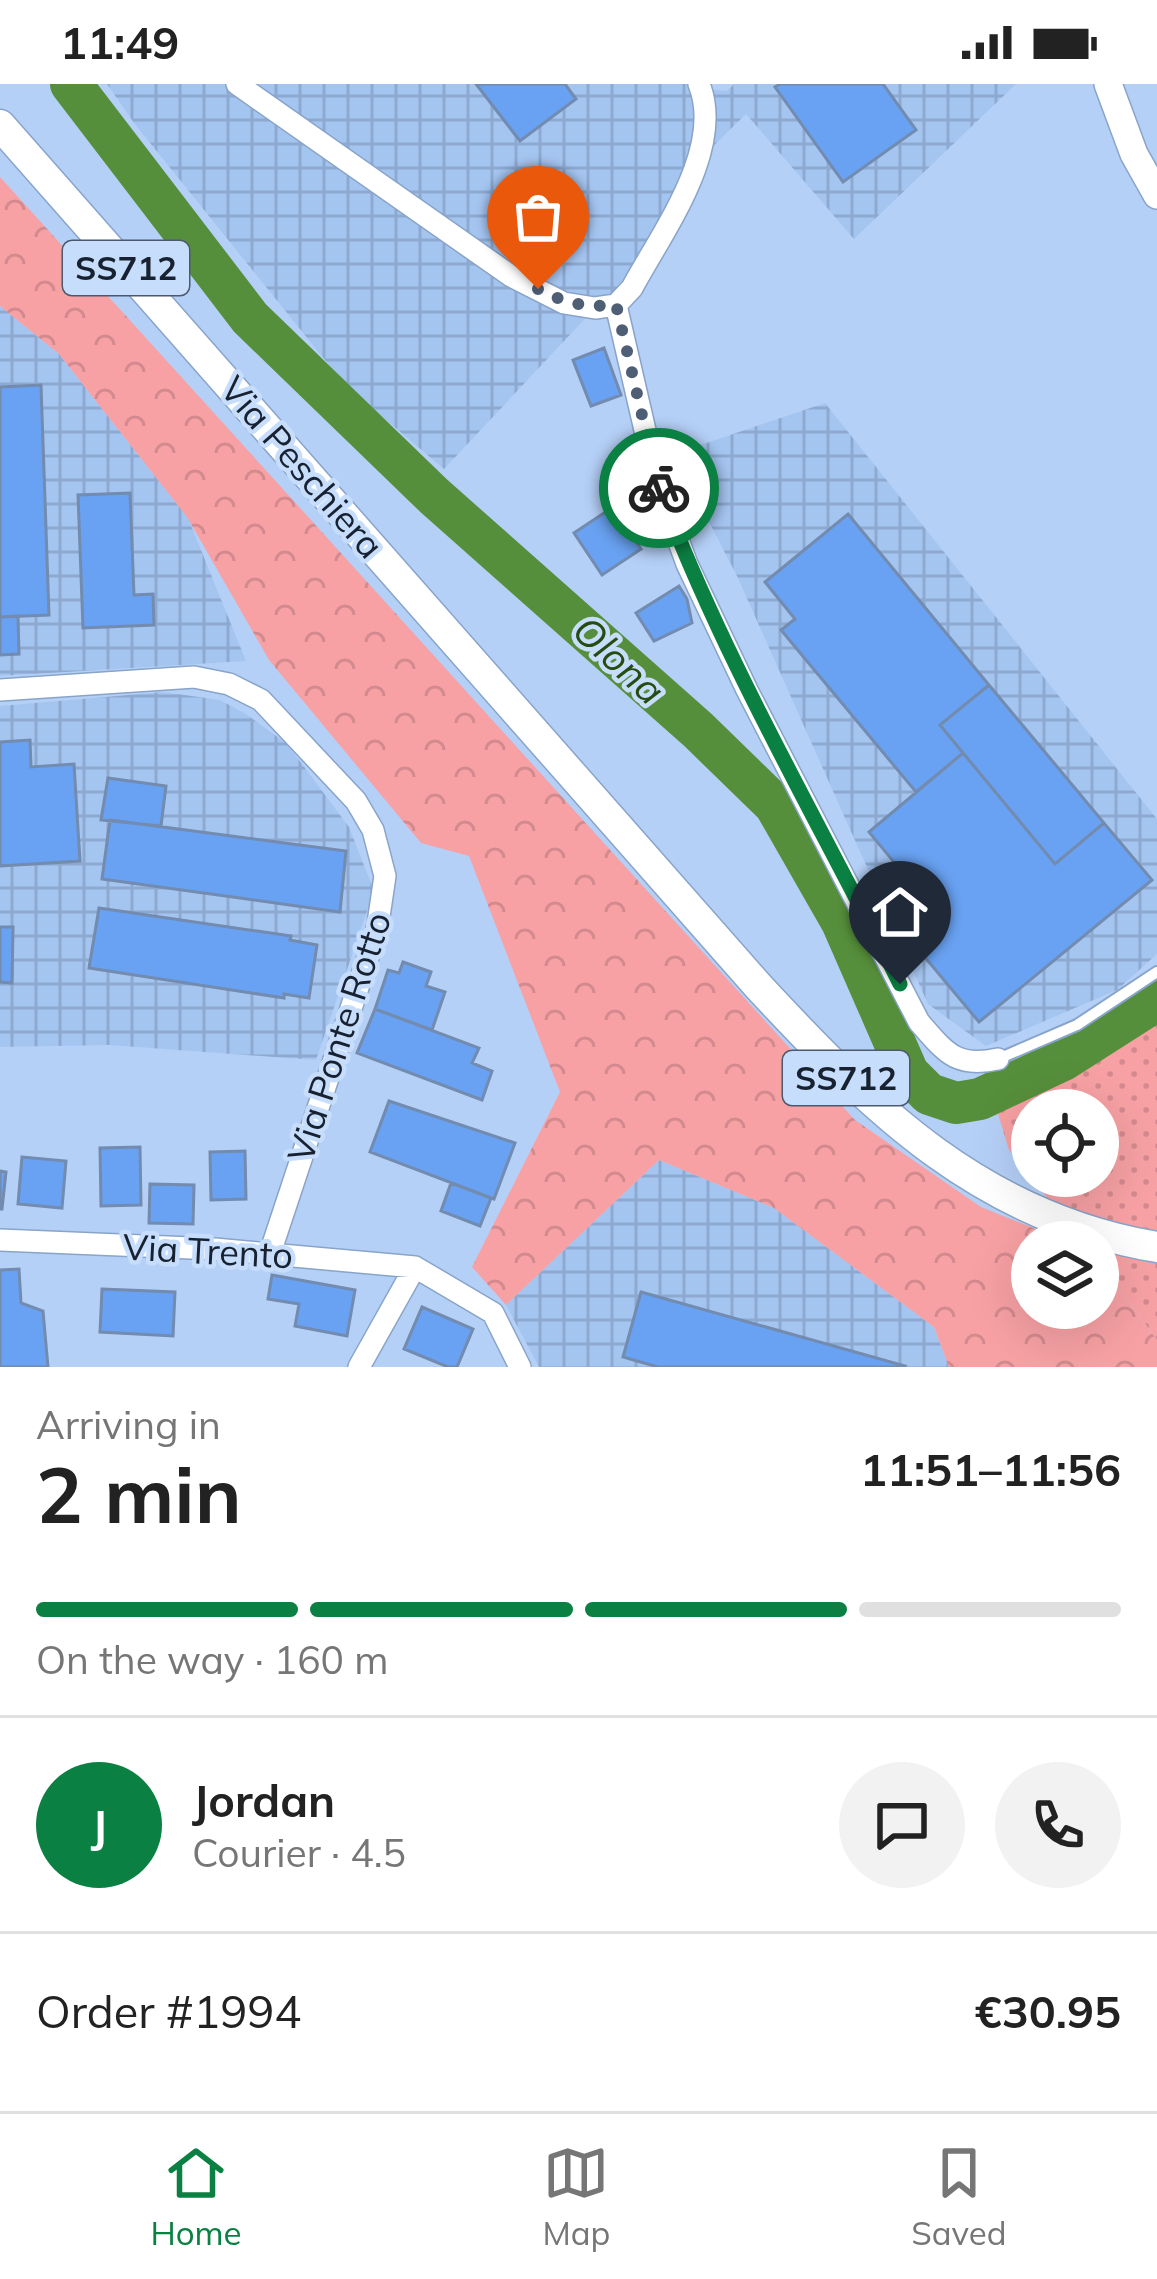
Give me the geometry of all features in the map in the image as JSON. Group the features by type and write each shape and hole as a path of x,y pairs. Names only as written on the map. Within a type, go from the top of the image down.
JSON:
{"main road":[{"path":"1108,84 1134,154 1157,196"},
{"name":"Via Peschiera","path":"0,125 813,1045 946,1163 1008,1199 1083,1230 1157,1247"}],"street":[{"path":"237,84 511,276 564,303 595,308 616,304 632,288 701,158 707,124 699,84"},
{"path":"616,304 657,482 688,564 748,691 919,1022 960,1060 973,1064 998,1059"},
{"name":"Via Ponte Rotto","path":"0,690 194,677 246,691 275,711 366,817 379,844 385,891 369,956 270,1253"},
{"name":"Via Trento","path":"0,1240 270,1253 415,1267"},
{"path":"359,1367 415,1267 493,1313 520,1367"}],"lane":[{"path":"998,1059 1077,1025 1157,972"}],"shaded area":[{"path":"107,84 697,84 727,91 734,84 1016,84 854,239 746,114 701,158 632,288 595,308 444,469 345,385"},
{"path":"0,306 59,354 188,518 246,661 0,676"},
{"path":"825,403 1157,819 1157,954 1117,990 986,1046 928,1004 737,576 674,454"},
{"path":"163,692 220,700 246,714 287,744 349,827 374,891 316,1060 109,1045 0,1047 0,706"},
{"path":"659,1160 774,1208 934,1327 949,1367 539,1367 506,1305"}],"green space":[{"path":"0,177 855,1120 981,1207 1016,1221 1011,1221 1011,1329 1119,1329 1119,1289 1157,1340 1157,1367 949,1367 934,1327 774,1208 659,1160 506,1305 472,1267 560,1092 469,856 421,843 269,660 187,517 59,354 0,306"},
{"path":"1157,987 1157,1340 1119,1289 1119,1221 1066,1221 1047,1197 1119,1197 1119,1089 1011,1089 1011,1152 985,1071 1045,1049"}],"building":[{"path":"476,84 565,84 576,99 520,141"},
{"path":"883,84 916,130 843,182 775,87"},
{"path":"604,348 621,395 591,406 573,360"},
{"path":"41,385 49,615 0,617 0,387"},
{"path":"130,493 134,595 153,594 154,625 83,628 78,495"},
{"path":"613,507 641,549 602,575 574,533"},
{"path":"848,514 989,685 940,725 963,753 916,792 781,630 795,619 765,582"},
{"path":"679,586 692,623 654,641 636,613"},
{"path":"18,616 19,654 0,655 0,617"},
{"path":"989,685 1104,823 1055,864 940,725"},
{"path":"30,740 31,767 74,764 80,861 0,866 0,742"},
{"path":"963,753 1055,864 1104,823 1152,880 979,1022 908,937 937,914 869,832"},
{"path":"108,778 166,786 161,826 101,820"},
{"path":"110,820 346,851 340,912 102,879"},
{"path":"99,908 291,936 290,940 317,945 309,998 89,968"},
{"path":"0,927 13,927 12,983 0,982"},
{"path":"403,962 431,972 426,986 445,992 432,1030 375,1009 388,970 399,973"},
{"path":"375,1009 479,1048 472,1063 492,1071 482,1100 357,1053"},
{"path":"389,1101 515,1143 494,1199 370,1152"},
{"path":"140,1147 141,1205 101,1206 100,1148"},
{"path":"245,1151 246,1199 211,1200 210,1152"},
{"path":"22,1157 66,1161 62,1208 18,1204"},
{"path":"0,1171 6,1172 2,1209 0,1209"},
{"path":"451,1183 491,1198 480,1226 441,1211"},
{"path":"150,1184 194,1185 193,1224 149,1223"},
{"path":"19,1269 21,1303 43,1311 48,1367 0,1367 0,1270"},
{"path":"272,1275 355,1290 347,1336 295,1326 299,1304 268,1299"},
{"path":"102,1289 175,1292 173,1336 100,1332"},
{"path":"641,1292 905,1366 658,1367 623,1357"},
{"path":"422,1307 473,1329 457,1367 404,1349"}],"waterway":[{"name":"Olona","path":"71,84 250,318 434,496 698,730 775,805 842,922 908,1073 929,1094 956,1103 980,1099 1063,1060 1157,1000"}],"way so far":[{"path":"538,289 564,303 595,308 616,304 659,488"}],"route":[{"path":"659,488 688,564 748,691 900,984"}]}
